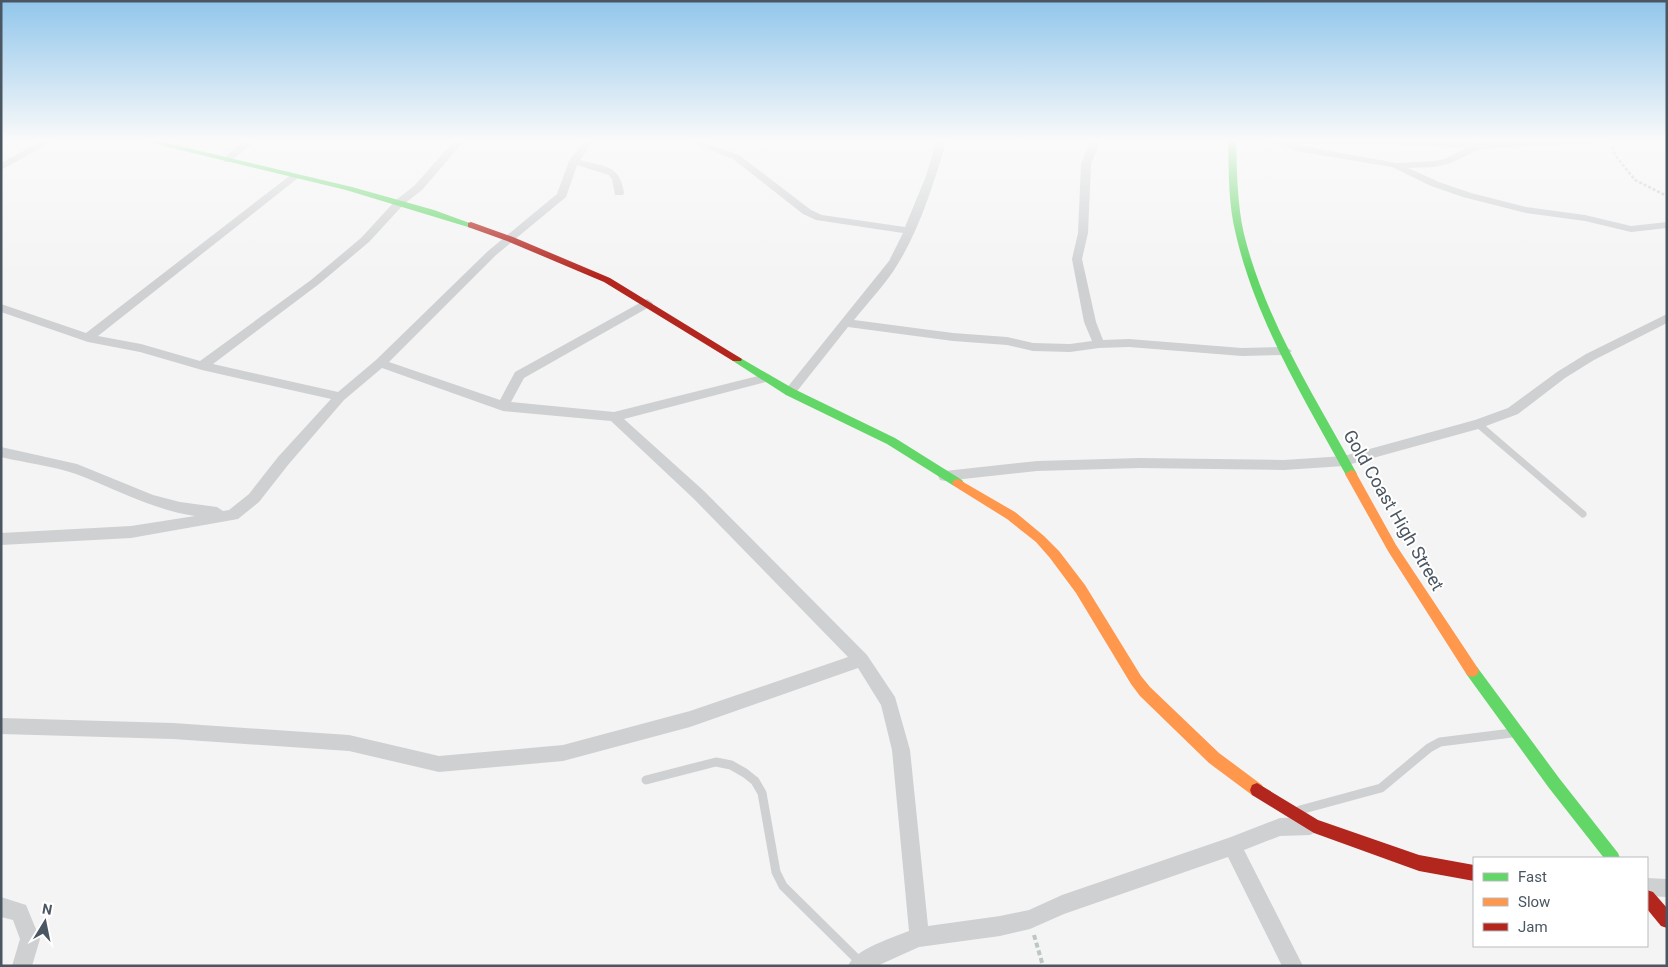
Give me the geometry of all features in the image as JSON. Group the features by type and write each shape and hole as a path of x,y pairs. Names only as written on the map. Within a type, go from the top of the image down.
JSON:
{"street":[{"path":"88,338 283,185"},
{"path":"332,185 400,202 459,220 510,239 607,280 648,303 790,392 891,441 1009,515 1039,538 1065,567 1086,597 1137,681 1151,698 1218,762 1238,778 1314,826 1419,863 1473,873"},
{"path":"202,366 315,282 365,240 400,202 421,185"},
{"path":"1,539 131,532 233,515 254,498 283,461 340,397 380,363 492,253 562,195 565,185"},
{"path":"617,185 619,193"},
{"path":"772,185 807,212 820,218 909,231"},
{"path":"790,392 894,262 927,185"},
{"path":"1085,185 1083,233 1077,259 1090,322 1100,344"},
{"name":"Gold Coast High Street","path":"1233,185 1240,233 1247,261 1286,351 1391,546 1451,640 1516,733 1612,857"},
{"path":"1439,185 1503,205 1585,218 1630,228 1641,229 1667,225"},
{"path":"503,406 520,375 527,370 648,303"},
{"path":"1,308 88,338 141,348 202,366 340,397"},
{"path":"946,476 1037,466 1140,463 1284,465 1344,461 1478,424 1520,407 1561,375 1590,357 1667,318"},
{"path":"847,322 952,336 1007,341 1033,346 1070,348 1100,344 1157,344 1242,352 1286,351"},
{"path":"380,363 503,406 614,417 766,378"},
{"path":"614,417 699,495 861,660 888,702 901,750 919,937"},
{"path":"1,452 77,469 149,499 180,508 233,515"},
{"path":"1,726 173,731 349,743 439,764 563,753 690,719 861,660"},
{"path":"859,965 880,952 919,937 1000,926 1030,919 1062,905 1232,846 1280,827 1314,826"},
{"path":"1232,846 1293,966"},
{"path":"1648,887 1667,888"},
{"path":"1648,899 1667,920"},
{"path":"1,907 19,912 30,939 22,966"}],"lane":[{"path":"1478,424 1583,514"},
{"path":"1293,812 1382,788 1429,748 1440,742 1516,733"},
{"path":"646,780 716,762 731,765 750,777 762,793 776,872 783,886 859,965"}],"path":[{"path":"1645,185 1667,196"},
{"path":"1030,919 1043,966"}],"traffic: fast":[{"path":"337,185 471,225"},
{"path":"1234,185 1240,235 1260,296 1288,357 1351,474"},
{"path":"737,359 790,392 891,441 958,483"},
{"path":"1472,671 1554,783 1612,857"}],"traffic: slow":[{"path":"1351,474 1392,548 1472,671"},
{"path":"958,483 1011,516 1040,539 1055,555 1080,589 1136,680 1145,691 1214,758 1257,790"}],"traffic: jam":[{"path":"471,225 510,239 607,280 737,359"},
{"path":"1257,790 1314,826 1419,863 1473,873"},
{"path":"1648,899 1667,920"}]}
